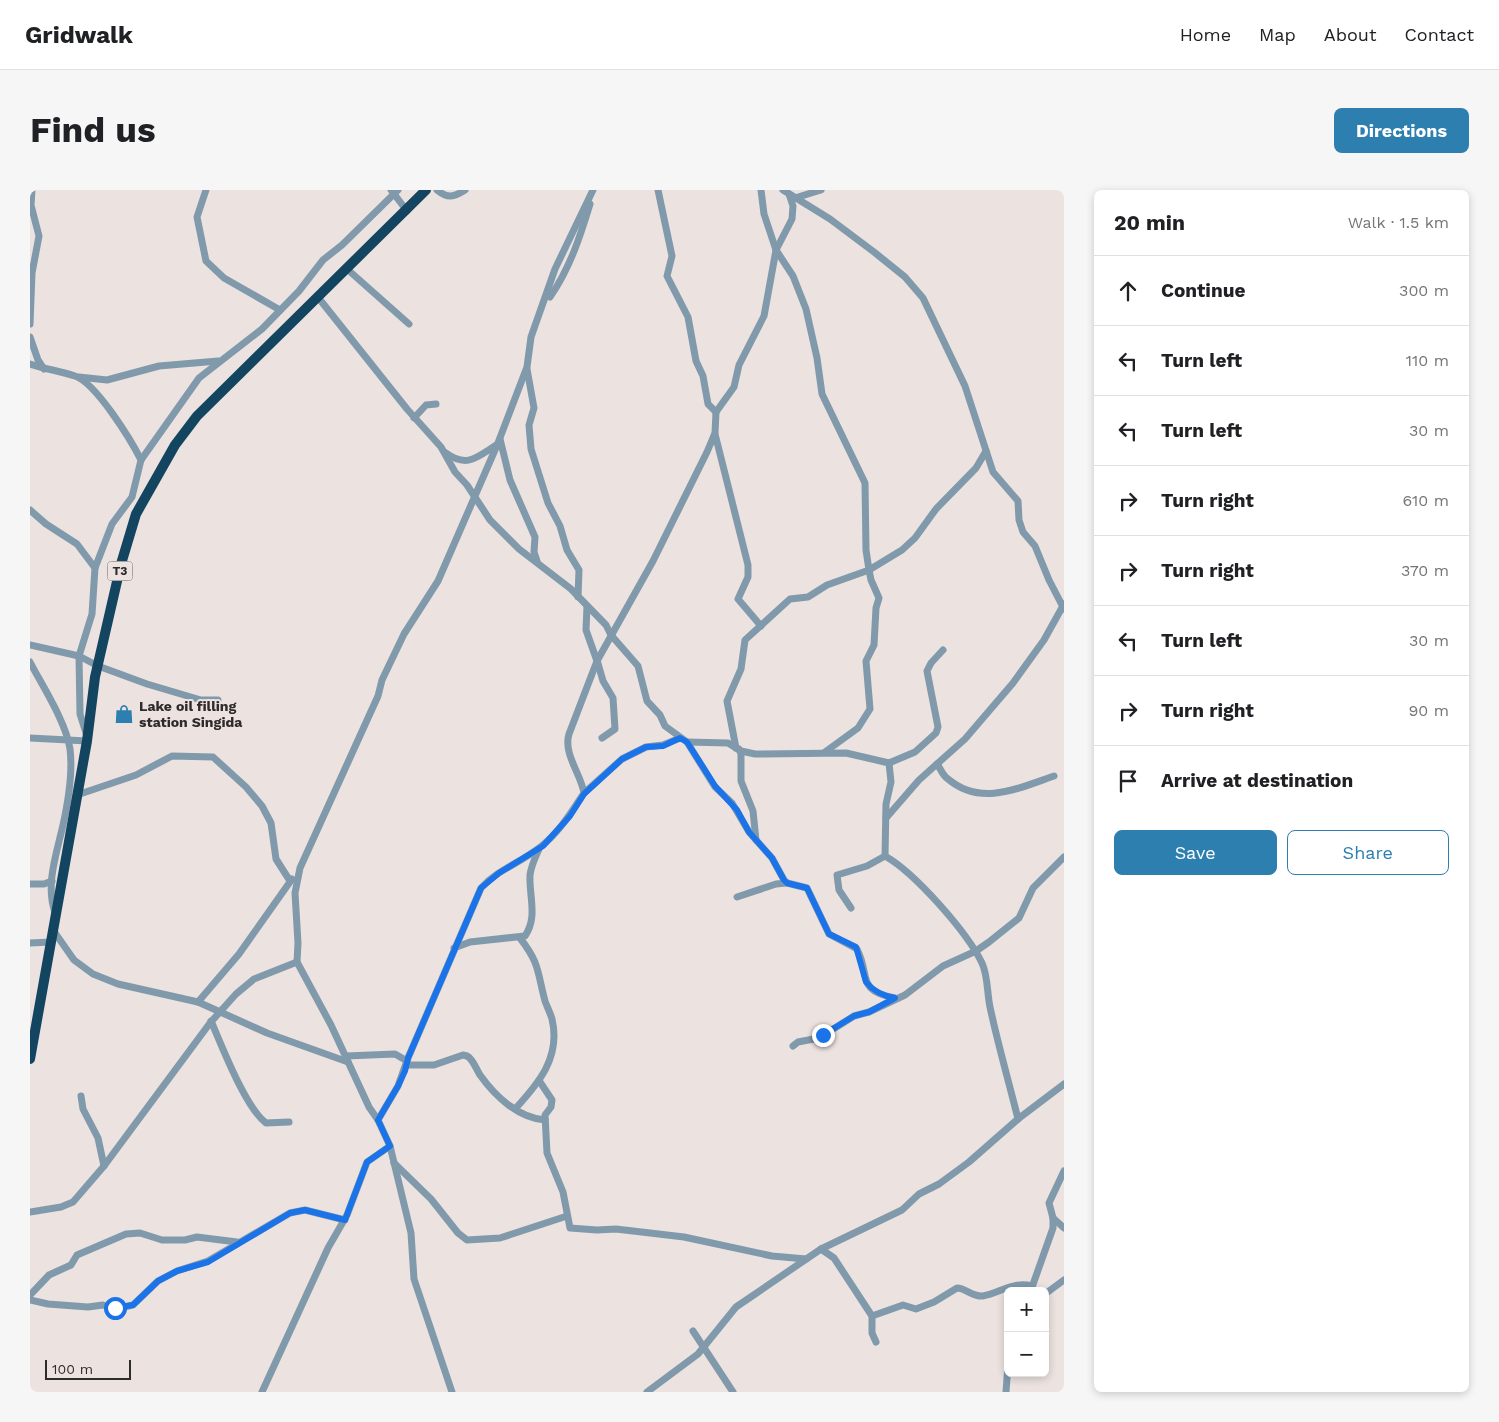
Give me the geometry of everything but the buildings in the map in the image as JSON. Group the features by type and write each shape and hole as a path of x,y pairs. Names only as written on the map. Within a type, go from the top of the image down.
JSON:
{"highway":[{"name":"T3","path":"30,1059 98,666 136,514 166,461 197,416 426,190"}],"street":[{"path":"30,324 32,273 39,236 31,205 32,190"},
{"path":"206,190 197,217 206,261 216,272 232,283 280,310"},
{"path":"437,190 448,197 455,196 466,190"},
{"path":"658,190 672,256 667,276 688,317 696,361 703,376 708,404 716,412"},
{"path":"761,190 764,214 776,250 793,276 806,309 817,358 822,394 865,483 866,550 871,580 879,598 876,608 874,645 866,661 870,708 858,728 825,752"},
{"path":"789,194 821,190"},
{"path":"30,738 68,741 86,737 80,714 79,656 92,614 95,568 110,528 132,497 141,460 199,378 218,361 246,342 300,291 323,260 342,244 395,191 406,211"},
{"path":"545,303 563,250 593,191"},
{"path":"452,1392 414,1279 411,1233 400,1194 390,1146 297,962 298,943 295,893 300,868 378,696 382,680 404,634 438,580 499,441 527,367 531,337 539,313 566,270 581,236 593,191"},
{"path":"584,794 567,742 597,660 660,549 714,433 716,412 734,387 739,365 764,316 776,250 792,219 793,206 789,194"},
{"path":"789,194 830,219 874,252 918,291 933,316 964,386 994,472 1018,501 1019,520 1024,532 1035,546 1049,580 1064,606 1044,640 1013,683 965,739 919,780 886,818"},
{"path":"347,269 409,324"},
{"path":"317,296 414,418 444,451 457,460 471,461 499,441"},
{"path":"30,337 38,360 45,370"},
{"path":"30,364 45,370 107,380 159,366 218,361"},
{"path":"527,367 534,405 529,425 531,449 548,503 559,523 567,550 579,570 578,597"},
{"path":"77,376 115,416 141,460"},
{"path":"414,418 426,405 436,404"},
{"path":"714,433 748,565 748,577 738,599 761,626"},
{"path":"499,441 510,480 535,537 534,552 537,562"},
{"path":"444,451 455,472 474,495 490,520 519,549 565,583 603,622 611,635 638,666 647,701 660,715 665,726 683,740 711,781 737,810 756,840 772,858 787,883"},
{"path":"756,840 752,811 741,781 741,754 737,748 728,708 728,695 741,669 743,644 790,599 808,597 827,585 870,570 902,550 915,538 936,509 976,468 986,451"},
{"path":"30,510 46,524 77,544 95,568"},
{"path":"587,606 586,630 603,681 613,698 615,706 615,729 602,738"},
{"path":"603,622 610,624 618,622"},
{"path":"30,645 79,656 98,666 201,700 218,700"},
{"path":"378,1120 398,1086 454,948 481,888 499,873 539,849 566,821 584,794 622,759 646,747 663,746 683,740 728,743 755,754 846,753 889,763 915,752 936,733 938,722 927,671 931,663 943,650"},
{"path":"30,662 57,712 68,741 71,762 68,792 53,870 52,903 56,915"},
{"path":"77,795 136,774 172,756 213,757 246,787 262,806 271,823 276,859 290,881"},
{"path":"885,856 886,804 891,782 889,763"},
{"path":"937,764 944,775 955,784 973,792 990,795 1005,793 1054,776"},
{"path":"454,948 470,942 520,938 526,934 532,919 530,870 539,849"},
{"path":"850,908 839,890 837,875 867,866 885,856"},
{"path":"885,856 913,878 976,952 983,964 989,1002 1018,1119"},
{"path":"793,1046 798,1042 819,1038 854,1016 869,1012 910,992 942,966 976,952 1019,918 1034,888 1064,856"},
{"path":"198,1002 239,954 300,868"},
{"path":"30,884 44,884 52,881"},
{"path":"737,897 776,884 787,883 807,888 829,934 856,947 869,987 884,996 895,998"},
{"path":"53,930 74,960 93,974 118,984 198,1002 219,1013 326,1055 347,1059 395,1054 407,1063 434,1065 463,1055 467,1056 490,1087 515,1109 532,1119 545,1120"},
{"path":"515,1109 540,1082 553,1055 554,1029 536,962 520,938"},
{"path":"30,943 50,942"},
{"path":"30,1212 70,1204 104,1166 211,1022 236,994 254,978 297,962"},
{"path":"211,1022 235,1074 256,1113 266,1123 289,1122"},
{"path":"326,1055 333,1052 339,1044"},
{"path":"540,1082 552,1100 551,1107 545,1115 547,1153 563,1192 569,1227 616,1229 684,1237 772,1256 806,1259"},
{"path":"647,1392 686,1364 705,1347 722,1322 736,1307 822,1249 902,1210 919,1194 939,1184 978,1155 1018,1119 1064,1084"},
{"path":"81,1096 83,1108 98,1138 104,1166"},
{"path":"262,1392 328,1248 345,1220 367,1162 390,1146"},
{"path":"394,1163 431,1199 458,1234 467,1240 507,1236 567,1216"},
{"path":"1032,1287 1050,1237 1053,1218 1049,1203 1064,1171"},
{"path":"30,1300 78,1306 103,1305 115,1308 126,1307 138,1301 158,1281 177,1271 208,1262 296,1211 323,1213 345,1220"},
{"path":"1053,1218 1064,1228"},
{"path":"30,1295 49,1275 71,1265 76,1255 126,1234 140,1233 162,1240 185,1240 197,1237 240,1242"},
{"path":"822,1249 834,1258 872,1316 872,1333 876,1342"},
{"path":"1049,1291 1064,1280"},
{"path":"1011,1287 1020,1284 1027,1287"},
{"path":"872,1316 903,1305 916,1309 934,1302 957,1288 973,1295 983,1296 1004,1289"},
{"path":"693,1331 733,1392"},
{"path":"1006,1392 1007,1377"}],"place":[{"name":"Lake oil filling station Singida","path":"124,714"}],"route":[{"path":"115,1308 133,1305 158,1281 177,1271 208,1262 228,1248 276,1223 290,1213 305,1210 345,1220 367,1162 390,1146 378,1120 394,1095 405,1071 408,1058 481,888 499,873 543,846 570,816 584,794 612,767 622,759 646,747 652,745 663,746 680,738 687,742 711,781 732,803 749,832 772,858 784,880 787,883 807,888 829,934 856,947 869,987 884,996 895,998 869,1012 854,1016 823,1035"}]}
